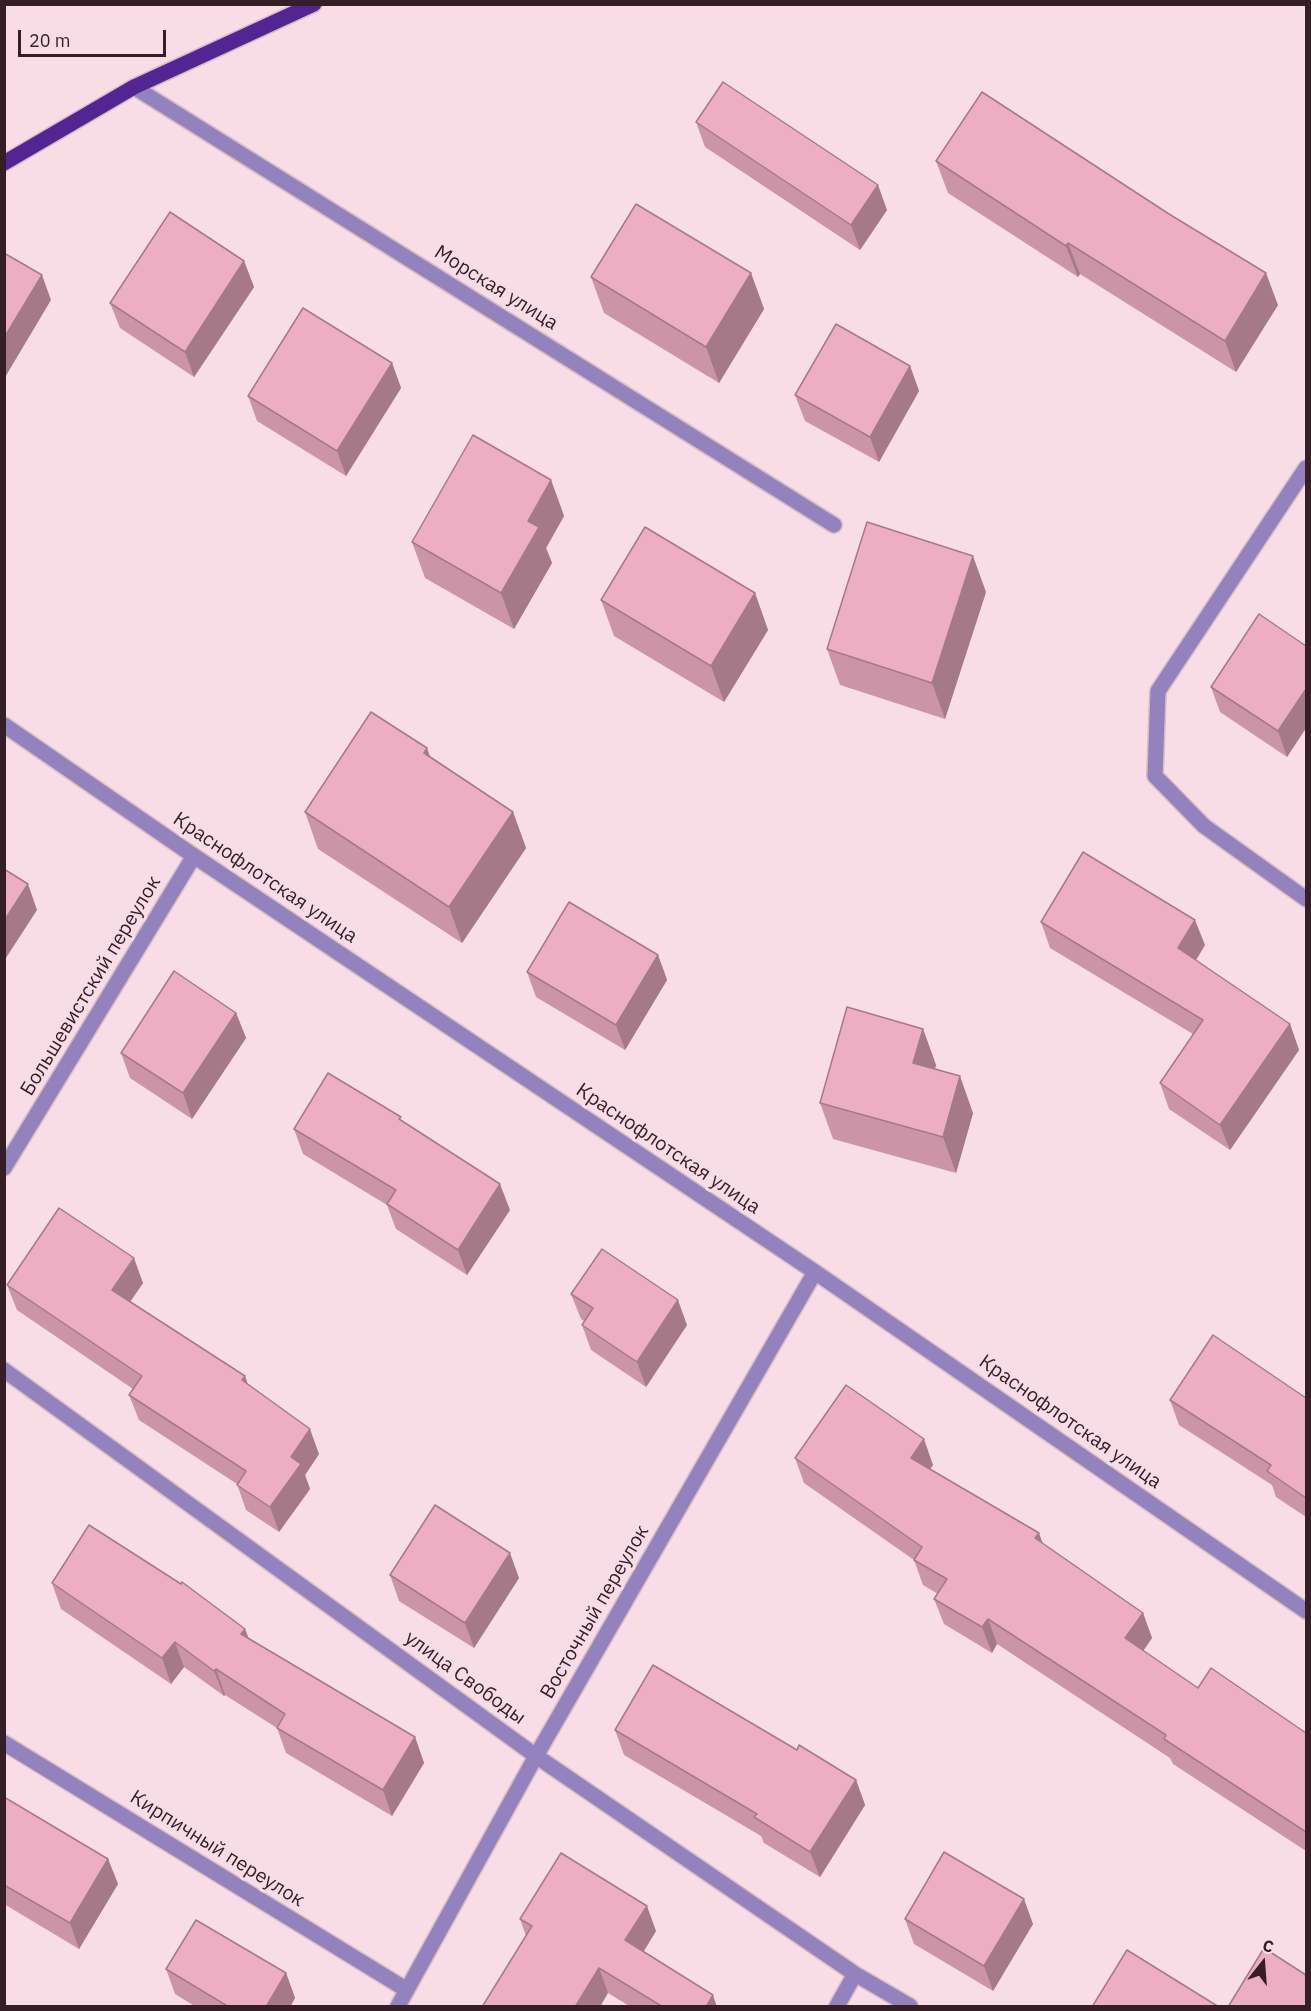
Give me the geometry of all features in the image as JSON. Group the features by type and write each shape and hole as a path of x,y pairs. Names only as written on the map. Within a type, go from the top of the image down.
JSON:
{"main road":[{"path":"4,163 135,87 314,4"}],"street":[{"name":"Морская улица","path":"135,87 834,525"},
{"path":"1306,468 1158,691 1155,776 1204,826 1306,899"},
{"name":"Краснофлотская улица","path":"4,725 194,856 815,1272 1306,1611"},
{"name":"Большевистский переулок","path":"4,1168 194,856"},
{"name":"Восточный переулок","path":"398,2007 536,1756 815,1272"},
{"name":"улица Свободы","path":"4,1370 536,1756 855,1974 910,2007"},
{"name":"Кирпичный переулок","path":"4,1743 407,1990"},
{"path":"837,2007 855,1974"}],"building":[{"path":"723,82 878,185 851,225 696,122"},
{"path":"982,92 1169,214 1266,273 1225,341 1068,243 1066,246 936,161"},
{"path":"636,204 751,273 706,347 591,277"},
{"path":"170,212 244,261 185,352 110,303"},
{"path":"4,253 42,275 4,338"},
{"path":"303,308 392,363 337,451 248,396"},
{"path":"836,324 910,366 870,437 795,395"},
{"path":"473,435 551,480 528,521 539,527 501,593 412,542"},
{"path":"867,522 973,556 932,683 827,649"},
{"path":"645,527 755,593 711,666 601,600"},
{"path":"1259,614 1306,646 1306,689 1278,731 1211,687"},
{"path":"371,712 427,748 424,753 513,812 449,907 305,812"},
{"path":"1083,852 1195,920 1178,948 1290,1024 1220,1125 1160,1083 1203,1020 1041,922"},
{"path":"4,869 28,884 4,921"},
{"path":"569,902 658,955 616,1025 527,972"},
{"path":"174,971 236,1013 183,1093 121,1053"},
{"path":"847,1007 923,1029 913,1063 960,1076 943,1137 820,1103"},
{"path":"328,1073 401,1117 399,1119 500,1184 458,1250 387,1204 396,1190 294,1129"},
{"path":"59,1208 134,1258 112,1290 245,1376 242,1380 310,1429 291,1457 301,1464 270,1507 237,1485 246,1471 129,1395 142,1376 7,1285"},
{"path":"602,1249 678,1300 637,1362 582,1325 593,1308 571,1294"},
{"path":"1213,1335 1306,1398 1306,1498 1267,1471 1271,1465 1170,1400"},
{"path":"846,1385 924,1439 911,1458 1039,1533 1035,1538 1143,1613 1125,1638 1198,1688 1211,1668 1306,1733 1306,1832 1164,1739 1166,1735 988,1619 982,1627 934,1599 947,1579 914,1560 922,1547 795,1458"},
{"path":"435,1505 510,1553 465,1623 390,1575"},
{"path":"89,1525 181,1584 182,1582 245,1629 241,1634 415,1737 383,1790 277,1728 285,1714 216,1669 214,1671 175,1642 162,1658 52,1583"},
{"path":"653,1665 797,1750 799,1745 856,1780 810,1852 754,1817 757,1814 615,1730"},
{"path":"4,1797 108,1859 70,1923 4,1885"},
{"path":"944,1852 1024,1899 984,1966 905,1919"},
{"path":"561,1853 647,1906 625,1940 713,1995 706,2007 663,2007 599,1968 575,2007 482,2007 532,1926 520,1919"},
{"path":"196,1920 286,1973 266,2007 229,2007 166,1969"},
{"path":"1264,1948 1306,1975 1306,2007 1228,2007"},
{"path":"1127,1950 1219,2007 1092,2007"}]}
